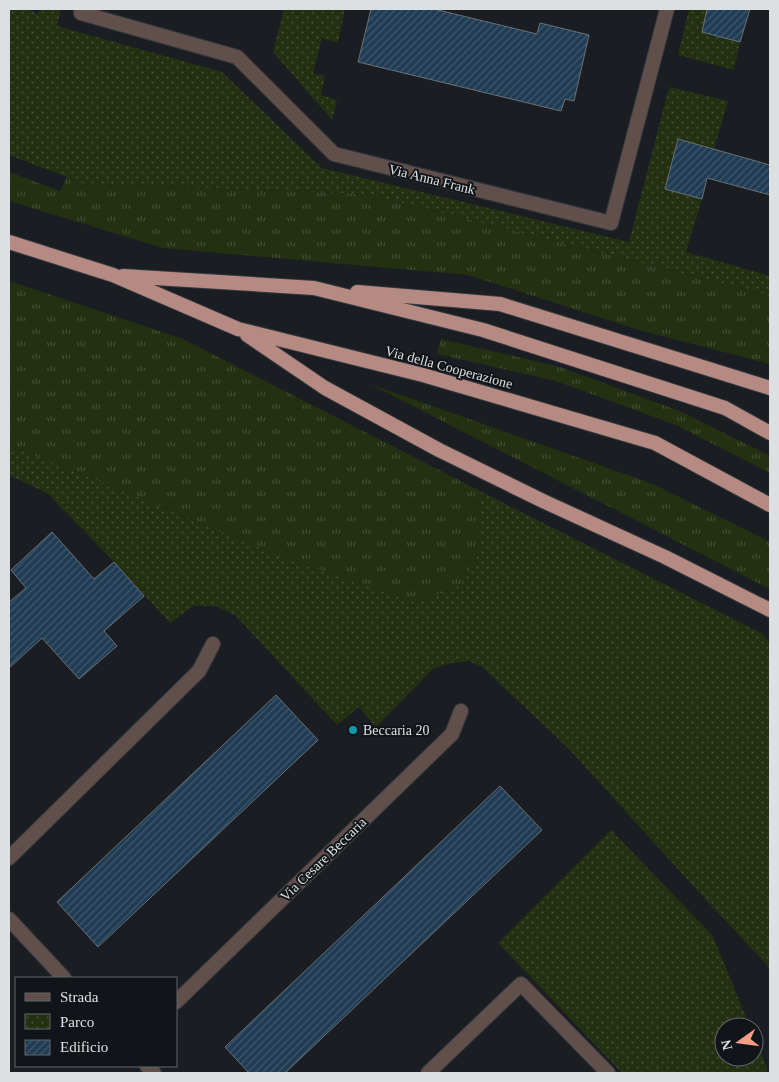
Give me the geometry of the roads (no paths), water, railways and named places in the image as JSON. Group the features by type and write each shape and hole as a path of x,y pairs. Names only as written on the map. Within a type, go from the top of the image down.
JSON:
{"highway":[{"name":"Via della Cooperazione","path":"9,242 113,275 238,330 424,375 656,443 770,505"},
{"name":"Via della Cooperazione","path":"113,275 314,288 483,330 724,408 770,432"},
{"path":"314,288 500,304 770,388"},
{"path":"238,330 326,388 439,450 543,501 665,557 770,610"}],"street":[{"name":"Via Anna Frank","path":"82,9 81,14 237,57 334,154 611,223 668,9"},
{"path":"9,858 199,671 213,644"},
{"name":"Via Cesare Beccaria","path":"178,1000 452,734 460,711"},
{"path":"9,920 63,977"},
{"path":"428,1073 521,984 608,1073"}],"place":[{"name":"Beccaria 20","path":"353,730"}]}
